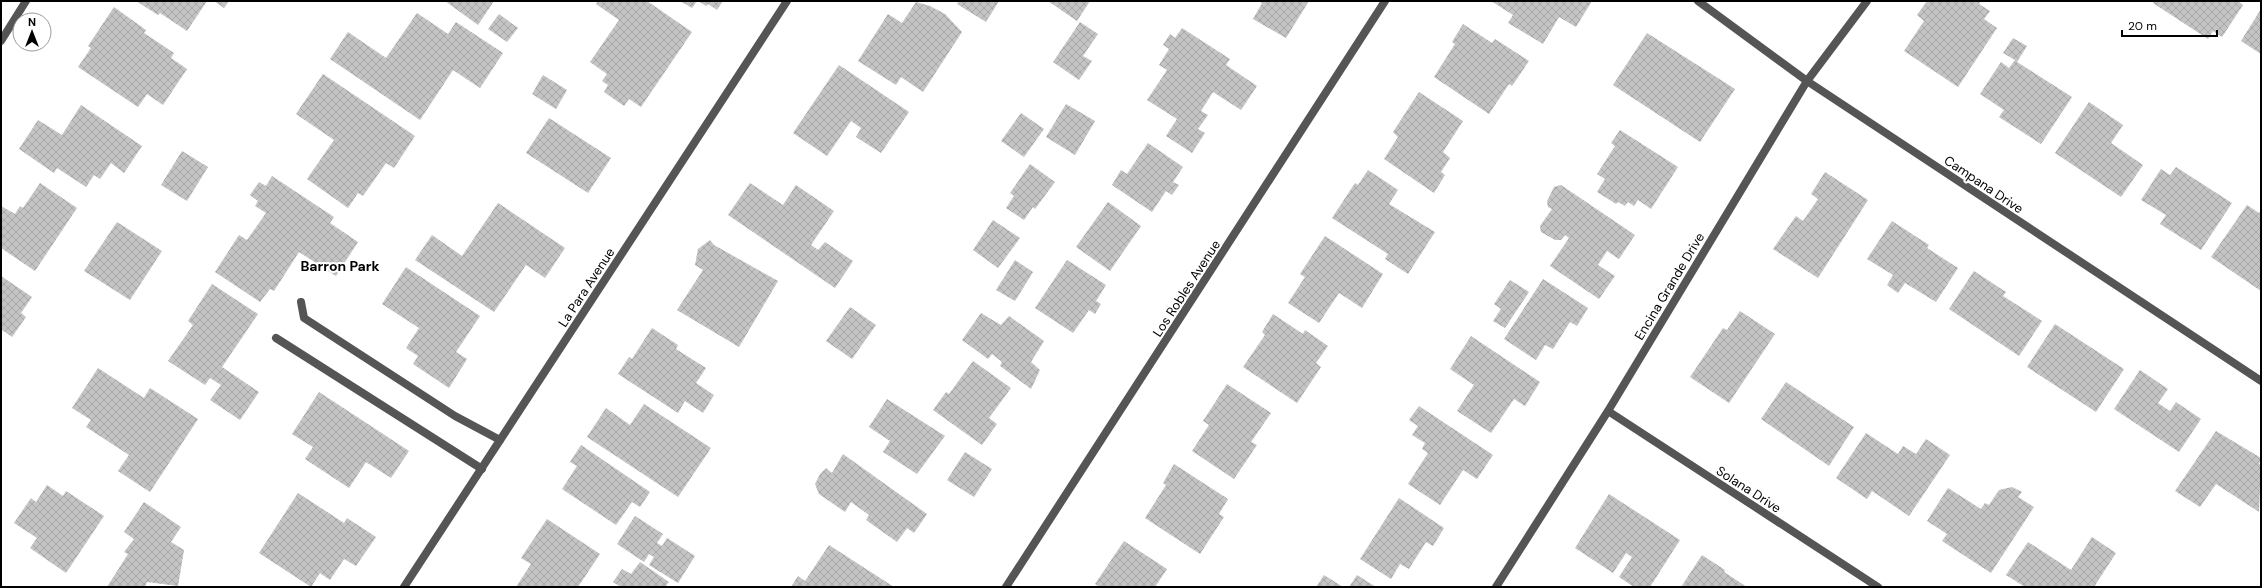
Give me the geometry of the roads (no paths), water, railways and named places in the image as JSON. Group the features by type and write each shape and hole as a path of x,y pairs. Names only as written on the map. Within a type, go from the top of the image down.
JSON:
{"street":[{"path":"1,41 26,1"},
{"name":"La Para Avenue","path":"404,587 787,1"},
{"name":"Los Robles Avenue","path":"1006,587 1385,1"},
{"name":"Campana Drive","path":"1698,1 1807,81 2261,381"},
{"name":"Encina Grande Drive","path":"1496,587 1608,411 1807,81 1867,1"},
{"path":"301,302 304,318 455,416 500,440"},
{"path":"276,338 482,468"},
{"name":"Solana Drive","path":"1608,411 1878,587"}],"district":[{"name":"Barron Park","path":"340,266"}]}
